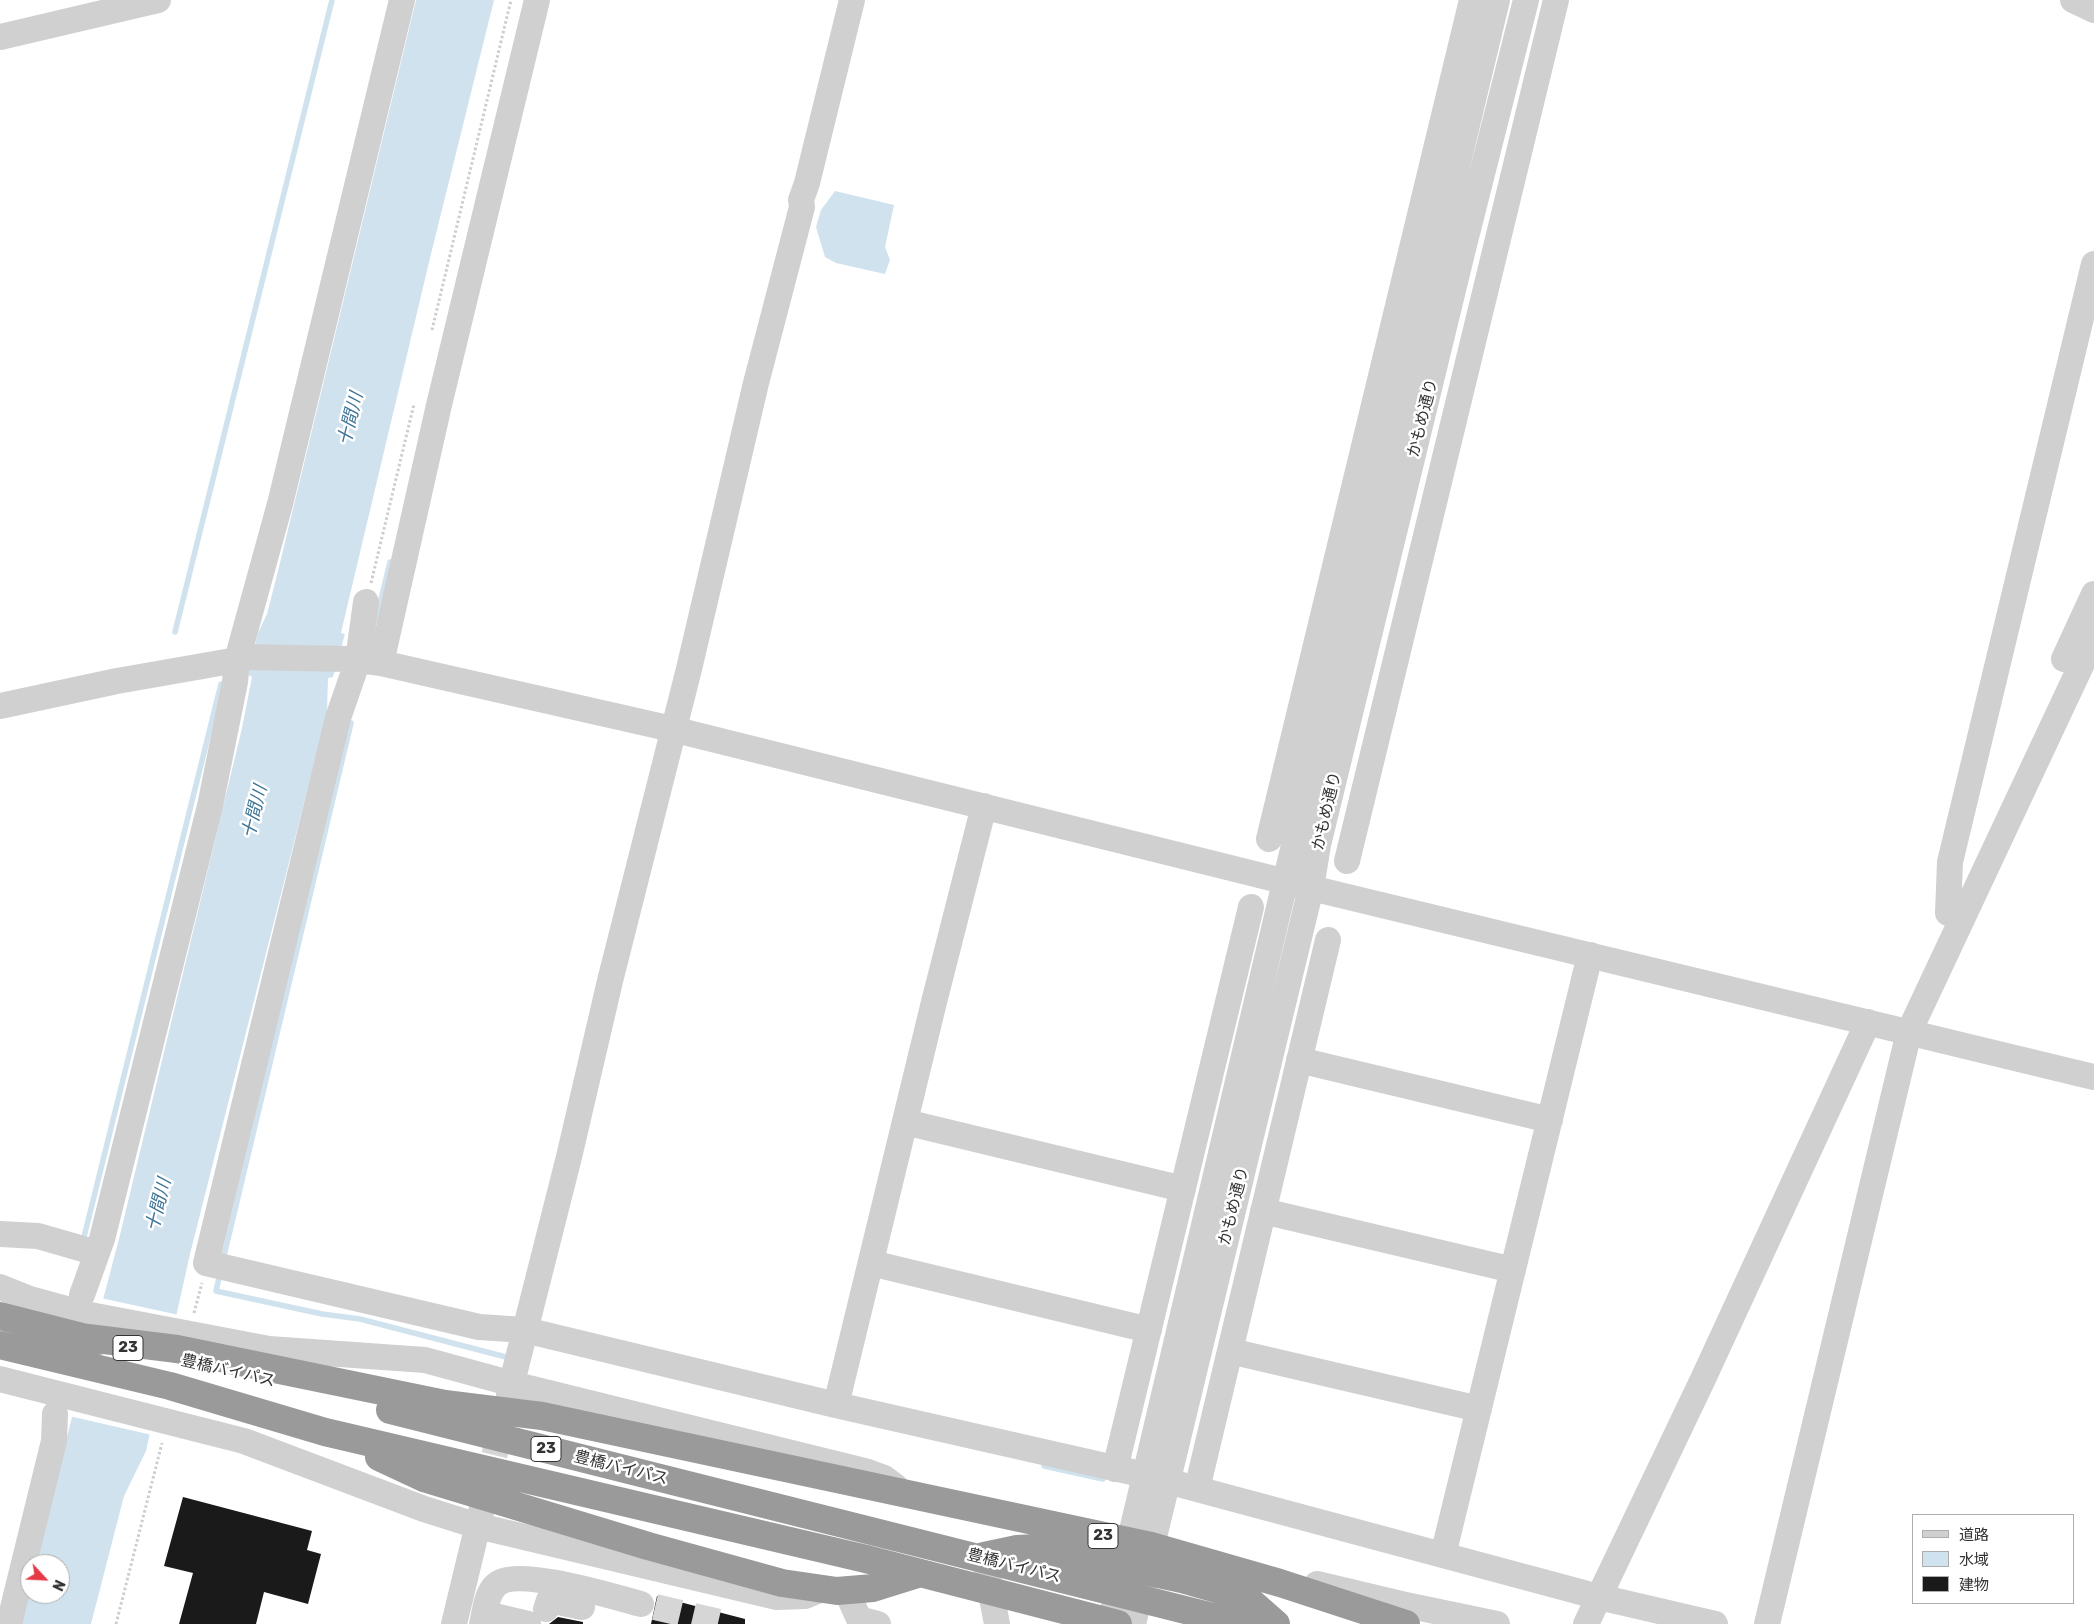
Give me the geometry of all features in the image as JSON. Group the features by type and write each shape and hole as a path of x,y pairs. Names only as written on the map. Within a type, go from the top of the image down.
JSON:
{"highway":[{"name":"豊橋バイパス","path":"0,1316 82,1315 182,1339 302,1388 915,1541 1245,1617"},
{"name":"23","path":"182,1339 445,1404 542,1416 907,1495 1137,1556 1296,1589 1406,1624"},
{"name":"豊橋バイパス","path":"0,1345 170,1386 325,1432 866,1559 1118,1624"},
{"path":"325,1432 424,1478 648,1546 782,1583 835,1589 873,1588 984,1556"},
{"name":"23","path":"984,1556 1017,1548 1137,1556 1231,1593 1245,1617 1276,1624"}],"street":[{"path":"0,37 158,0"},
{"path":"0,1287 30,1299 82,1315 210,806 235,682 402,0"},
{"path":"537,0 439,405 362,661 338,718 218,1266 479,1327 525,1330 836,1405 1115,1468 1599,1597 1715,1624"},
{"path":"511,1389 570,1157 610,981 672,729 689,669 756,384 802,207 801,200 808,183 852,0"},
{"path":"1269,838 1438,247 1472,0"},
{"name":"かもめ通り","path":"1156,1478 1228,1125 1497,0"},
{"name":"かもめ通り","path":"1110,1624 1137,1556 1156,1478 1252,1133 1311,888 1438,247 1526,0"},
{"path":"1347,861 1556,0"},
{"path":"2072,0 2094,10"},
{"path":"1438,247 1492,260"},
{"path":"1948,913 1950,862 2094,264"},
{"path":"1909,1032 1905,1004 2094,594"},
{"path":"362,661 366,602"},
{"path":"1767,1624 1909,1032 2094,638"},
{"path":"0,706 117,680 241,659 362,661 672,729 1311,888 2094,1077"},
{"path":"836,1405 984,806"},
{"path":"1115,1468 1251,907"},
{"path":"1197,1489 1328,940"},
{"path":"1443,1555 1590,956"},
{"path":"1586,1624 1703,1379 1868,1022"},
{"path":"1300,1060 1550,1120"},
{"path":"1200,1118 1228,1125"},
{"path":"905,1122 1183,1189"},
{"path":"1252,1133 1280,1140"},
{"path":"1263,1211 1513,1270"},
{"path":"0,1234 38,1236 97,1253"},
{"path":"870,1263 1149,1330"},
{"path":"182,1339 269,1350 424,1360 511,1389 865,1471 884,1478 907,1495"},
{"path":"1230,1351 1479,1409"},
{"path":"0,1379 60,1405 161,1430 244,1441 424,1510 480,1516 778,1597 805,1596 835,1589 859,1619 878,1624"},
{"path":"9,1624 54,1441 60,1405"},
{"path":"454,1624 480,1516"},
{"path":"984,1556 997,1624"},
{"name":"かもめ通り","path":"1133,1624 1137,1556"},
{"path":"517,1578 538,1579 648,1605 637,1620 549,1600 537,1617 494,1616 482,1624 490,1593 496,1583 517,1578"},
{"path":"1296,1589 1317,1584 1496,1624"}],"path":[{"path":"431,336 511,0"},
{"path":"366,602 414,403"},
{"path":"182,1339 218,1266"},
{"path":"116,1624 161,1430"}],"water":[{"name":"十間川","path":"416,0 494,0 348,603 341,633 345,634 333,677 328,678 327,712 190,1254 146,1451 124,1496 91,1624 20,1624 25,1604 70,1604 70,1554 38,1554 119,1239 242,728 252,677 248,675 258,633 267,614"},
{"path":"835,191 894,205 885,247 890,260 885,274 836,263 825,257 816,227 821,210"}],"pier":[{"path":"101,1298 179,1315 152,1435 69,1416"}],"building":[{"path":"183,1497 312,1531 307,1550 321,1554 308,1604 264,1592 256,1624 179,1624 193,1573 164,1566"},
{"path":"657,1596 745,1619 745,1624 651,1624"},
{"path":"558,1617 583,1622 583,1624 549,1624"}],"waterway":[{"path":"175,632 332,0"},
{"path":"376,621 390,562"},
{"path":"83,1241 221,684"},
{"path":"223,1260 351,723"},
{"path":"220,1274 216,1291 322,1314 360,1319 506,1357"},
{"path":"1044,1466 1103,1479"}],"tunnel":[{"path":"485,1493 504,1416"},
{"path":"655,1607 728,1624"}]}
